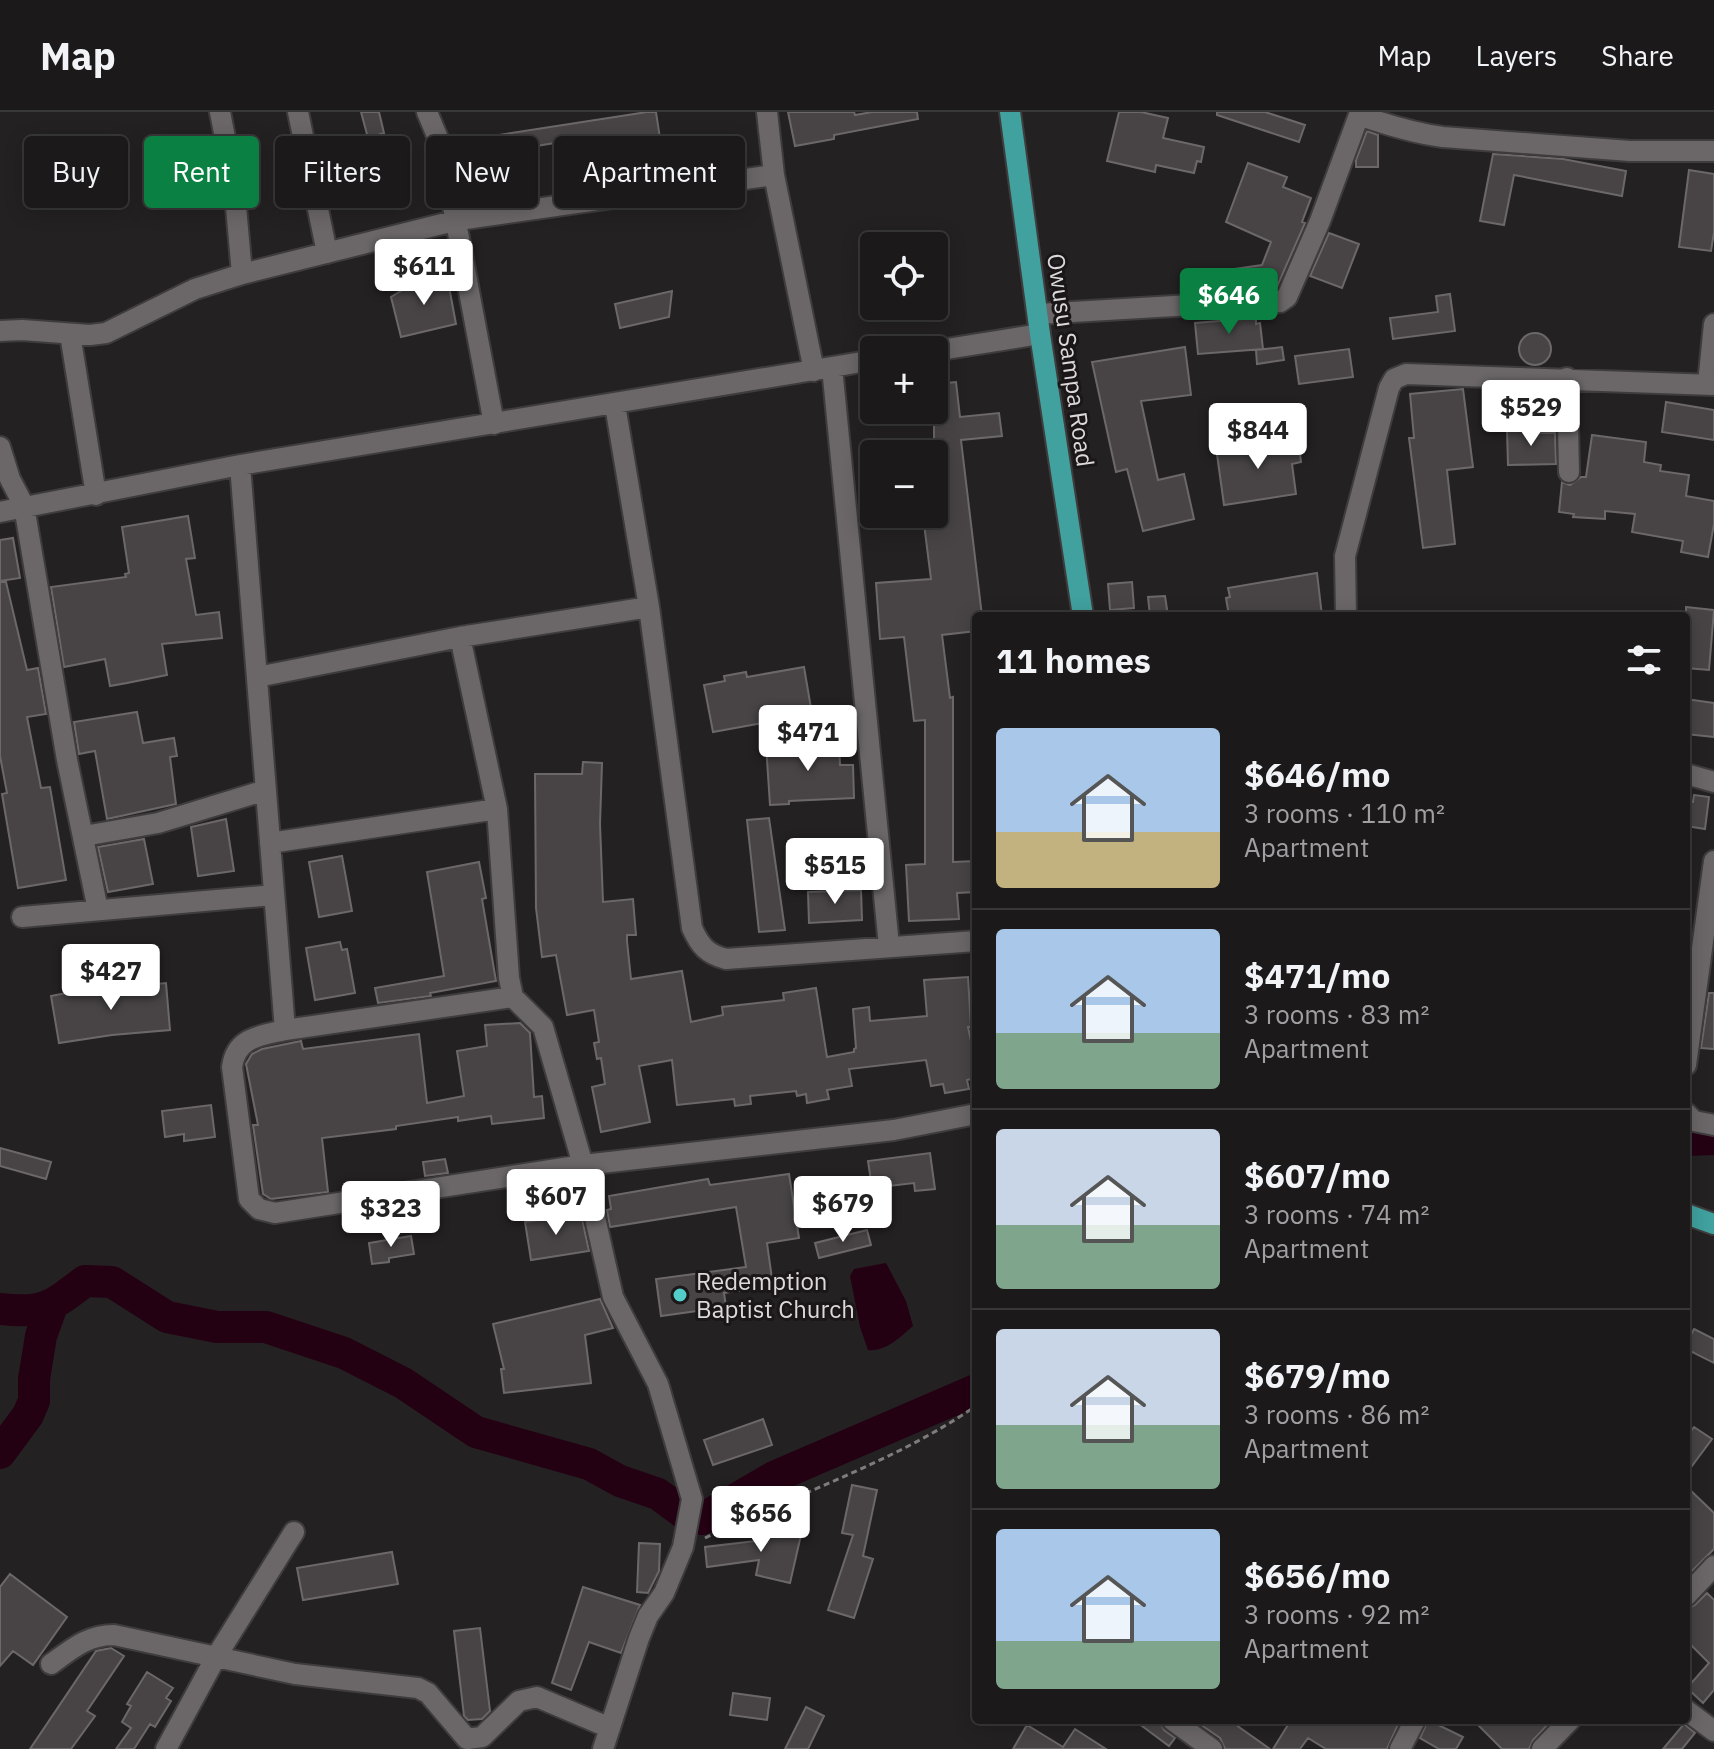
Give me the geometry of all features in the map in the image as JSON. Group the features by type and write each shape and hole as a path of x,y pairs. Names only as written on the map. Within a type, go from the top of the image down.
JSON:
{"main road":[{"name":"Owusu Sampa Road","path":"1010,112 1082,612"},
{"path":"1690,1215 1714,1224"}],"street":[{"path":"220,112 234,184 242,274"},
{"path":"298,112 327,253"},
{"path":"427,112 442,148 458,220 494,424"},
{"path":"767,112 774,175 823,369 889,946"},
{"path":"948,347 1039,324 1243,302 1280,302 1287,297 1320,221 1360,113 1416,134 1443,137 1630,151 1714,151"},
{"path":"0,331 106,333 195,289 242,274 458,220 774,175"},
{"path":"1346,612 1345,556 1389,388 1394,379 1406,374 1711,385 1714,324"},
{"path":"70,334 96,495"},
{"path":"0,512 240,465 860,362"},
{"path":"1567,378 1569,472"},
{"path":"615,405 649,607 692,928 699,945 712,955 726,959 972,941"},
{"path":"0,447 10,479 24,506 52,677 98,910"},
{"path":"240,465 285,1030"},
{"path":"257,677 460,637 649,607"},
{"path":"460,637 497,809 513,997 543,1027 583,1165 613,1297 658,1384 692,1499 683,1547 664,1593 644,1627 603,1749"},
{"path":"1690,775 1714,782"},
{"path":"84,836 171,819 266,790"},
{"path":"270,843 497,809"},
{"path":"1690,1044 1707,954 1714,861"},
{"path":"22,917 274,895"},
{"path":"513,997 285,1030 253,1037 240,1045 232,1067 249,1199 259,1209 275,1213 583,1165 894,1130 972,1115"},
{"path":"1690,1117 1694,1121 1714,1125"},
{"path":"166,1749 216,1657 294,1532"},
{"path":"1690,1592 1714,1566"},
{"path":"51,1664 84,1640 97,1635 114,1635 295,1674 418,1688 428,1693 467,1739 482,1737 519,1701 537,1697 610,1728"},
{"path":"1690,1713 1714,1731"},
{"path":"1178,1724 1212,1749"},
{"path":"1400,1749 1413,1724"},
{"path":"1542,1749 1566,1724"}],"path":[{"path":"683,1547 852,1474 972,1408"}],"shaded area":[{"path":"886,1263 906,1301 913,1326 887,1346 868,1350 850,1276 854,1269"}],"building":[{"path":"361,112 379,112 384,133 367,136"},
{"path":"656,112 660,136 554,136 554,143 538,146 538,136 493,136"},
{"path":"788,112 854,112 855,115 917,112 918,119 795,146"},
{"path":"1119,112 1141,112 1168,118 1163,138 1204,147 1201,162 1197,161 1194,173 1156,165 1155,172 1107,161"},
{"path":"1217,112 1265,112 1305,125 1299,142 1217,115"},
{"path":"1367,131 1378,135 1378,167 1356,167 1356,160"},
{"path":"1493,154 1563,159 1626,171 1622,196 1514,175 1504,225 1480,221"},
{"path":"1248,163 1287,177 1283,187 1311,198 1302,222 1305,223 1276,289 1242,276 1244,289 1195,292 1192,275 1262,265 1271,242 1226,222"},
{"path":"1689,170 1714,174 1711,251 1679,247"},
{"path":"1329,233 1359,244 1342,288 1310,276"},
{"path":"424,277 448,281 456,324 401,337 391,297"},
{"path":"672,291 669,317 620,328 615,304"},
{"path":"1450,294 1455,331 1393,339 1390,318 1438,312 1436,296"},
{"path":"1256,318 1256,324 1260,323 1263,349 1198,354 1195,323"},
{"path":"1535,333 1546,338 1551,349 1546,360 1535,365 1524,360 1519,349 1524,338"},
{"path":"1185,347 1191,395 1141,401 1158,480 1184,474 1194,519 1143,531 1127,469 1116,472 1092,362"},
{"path":"1282,347 1284,360 1257,364 1256,350"},
{"path":"1349,349 1353,377 1299,384 1295,356"},
{"path":"956,382 960,417 999,413 1002,436 961,440 982,612 972,612 972,631 942,635 950,698 953,697 953,862 972,861 972,892 957,893 959,919 909,921 906,865 925,864 925,720 914,721 904,637 880,639 876,583 931,579 925,528 948,528 948,440 934,440 934,424 948,424 948,383"},
{"path":"1463,389 1473,467 1447,470 1455,544 1423,548 1409,438 1414,438 1410,394"},
{"path":"1666,402 1714,410 1714,440 1662,432"},
{"path":"1507,429 1555,433 1556,464 1508,465"},
{"path":"1592,435 1646,442 1644,462 1661,465 1660,471 1689,475 1686,496 1714,501 1714,524 1708,557 1681,552 1683,541 1632,532 1635,514 1605,511 1605,519 1573,517 1574,514 1559,512 1562,482 1570,485 1586,477"},
{"path":"1298,438 1301,462 1292,464 1296,494 1224,505 1216,447"},
{"path":"188,516 195,558 186,559 196,615 219,612 222,638 162,644 167,675 127,683 110,686 105,659 64,667 51,587 126,577 125,574 129,573 122,527"},
{"path":"13,538 20,578 0,581 0,540"},
{"path":"1317,573 1322,612 1228,612 1228,588"},
{"path":"0,582 6,582 27,670 38,668 46,714 27,717 41,788 50,787 66,880 18,888 2,794 7,793 0,756"},
{"path":"1132,582 1134,608 1110,610 1108,584"},
{"path":"1165,596 1167,612 1150,612 1148,597"},
{"path":"1686,607 1714,610 1709,670 1690,668 1690,612 1686,612"},
{"path":"804,667 812,714 713,732 704,685 725,681 724,676 746,672 747,677"},
{"path":"1690,700 1714,703 1714,737 1690,734"},
{"path":"137,712 143,743 174,738 177,756 170,757 176,804 107,819 95,751 79,754 74,722"},
{"path":"839,743 840,765 853,765 854,798 789,801 789,804 770,805 766,745"},
{"path":"583,762 602,763 600,824 603,902 633,899 636,935 627,935 631,979 682,971 691,1022 723,1015 722,1007 784,1000 783,993 816,988 827,1057 854,1052 853,1009 869,1007 870,1021 927,1016 924,980 968,977 971,1027 968,1027 972,1046 972,1079 967,1080 969,1089 945,1093 943,1084 931,1086 926,1060 849,1069 852,1086 827,1090 829,1099 807,1103 806,1094 797,1096 796,1091 750,1096 751,1104 735,1106 734,1099 677,1105 672,1060 639,1066 650,1122 601,1132 592,1087 605,1084 601,1058 597,1059 594,1043 599,1042 594,1010 567,1015 556,955 542,957 536,908 535,774 582,774"},
{"path":"1694,795 1709,797 1705,829 1690,827 1690,802 1693,802"},
{"path":"769,818 785,930 759,932 747,820"},
{"path":"226,819 234,871 198,876 191,827"},
{"path":"144,839 153,884 108,892 98,847"},
{"path":"342,856 352,911 319,917 309,862"},
{"path":"479,862 496,981 430,993 431,996 378,1003 375,988 444,976 427,872"},
{"path":"861,890 862,920 809,923 808,892"},
{"path":"340,942 342,950 347,949 355,993 315,1000 306,948"},
{"path":"166,983 170,1030 59,1043 51,996 101,986 102,989"},
{"path":"1709,993 1714,993 1714,1049 1701,1048"},
{"path":"520,1023 530,1033 534,1097 542,1096 544,1118 492,1124 491,1116 458,1121 458,1117 322,1138 328,1192 271,1199 263,1194 253,1125 258,1125 246,1064 252,1054 301,1041 303,1049 419,1034 427,1103 464,1096 457,1051 487,1046 485,1025"},
{"path":"211,1105 215,1137 184,1141 184,1134 165,1137 162,1111"},
{"path":"0,1148 51,1162 46,1179 0,1166"},
{"path":"930,1153 935,1189 915,1191 914,1183 872,1188 868,1161"},
{"path":"445,1159 448,1173 425,1176 423,1162"},
{"path":"789,1174 799,1238 767,1243 773,1286 724,1293 726,1307 661,1316 656,1279 746,1267 736,1207 610,1227 607,1210 611,1209 609,1196 708,1179 710,1185"},
{"path":"581,1214 589,1251 531,1260 525,1222"},
{"path":"867,1230 871,1245 819,1258 815,1243"},
{"path":"411,1236 414,1254 372,1264 369,1243"},
{"path":"600,1299 613,1328 585,1335 591,1383 504,1393 501,1369 504,1369 493,1324"},
{"path":"1694,1329 1714,1339 1714,1363 1690,1351"},
{"path":"763,1419 772,1445 713,1465 704,1440"},
{"path":"1694,1427 1712,1439 1690,1469 1690,1432"},
{"path":"852,1485 877,1490 863,1556 873,1559 854,1618 828,1610 853,1535 842,1533"},
{"path":"1690,1490 1714,1513 1714,1549 1690,1573"},
{"path":"767,1526 801,1535 790,1583 756,1575 759,1560 707,1567 705,1547 764,1540"},
{"path":"639,1543 660,1544 659,1571 648,1593 637,1592"},
{"path":"392,1552 398,1584 303,1600 297,1568"},
{"path":"10,1574 67,1617 33,1665 13,1651 0,1666 0,1587"},
{"path":"583,1587 640,1605 621,1653 589,1642 571,1690 552,1683"},
{"path":"1707,1593 1714,1600 1714,1690 1703,1703 1690,1691 1690,1685 1709,1663 1690,1644 1690,1607"},
{"path":"480,1628 490,1711 482,1719 468,1720 464,1716 454,1631"},
{"path":"111,1648 124,1656 87,1711 95,1716 71,1749 30,1749 96,1651"},
{"path":"147,1672 173,1688 166,1698 171,1701 155,1727 150,1724 134,1749 116,1749 131,1728 122,1722 131,1706 127,1704"},
{"path":"733,1693 770,1698 767,1720 730,1715"},
{"path":"806,1707 824,1716 808,1749 785,1749"},
{"path":"1139,1724 1161,1724 1175,1738 1169,1746"},
{"path":"1200,1724 1235,1724 1270,1749 1225,1749 1220,1738"},
{"path":"1289,1724 1398,1724 1387,1749 1326,1749 1308,1738 1300,1749 1273,1749"},
{"path":"1426,1724 1436,1724 1463,1737 1456,1749 1439,1749 1420,1738"},
{"path":"1477,1724 1548,1724 1529,1749 1502,1749"},
{"path":"1684,1724 1695,1733 1682,1749 1663,1749"},
{"path":"1027,1725 1063,1747 1075,1729 1106,1749 1013,1749"}],"waterway":[{"path":"1690,1140 1714,1139"},
{"path":"0,1309 46,1307 85,1281 112,1282 167,1317 217,1327 266,1327 344,1353 403,1383 476,1432 589,1464 620,1481 658,1494 685,1514"},
{"path":"0,1453 28,1415 34,1401 41,1336 51,1308"},
{"path":"702,1519 774,1477 972,1392"}],"place":[{"name":"Redemption Baptist Church","path":"680,1295"}]}
